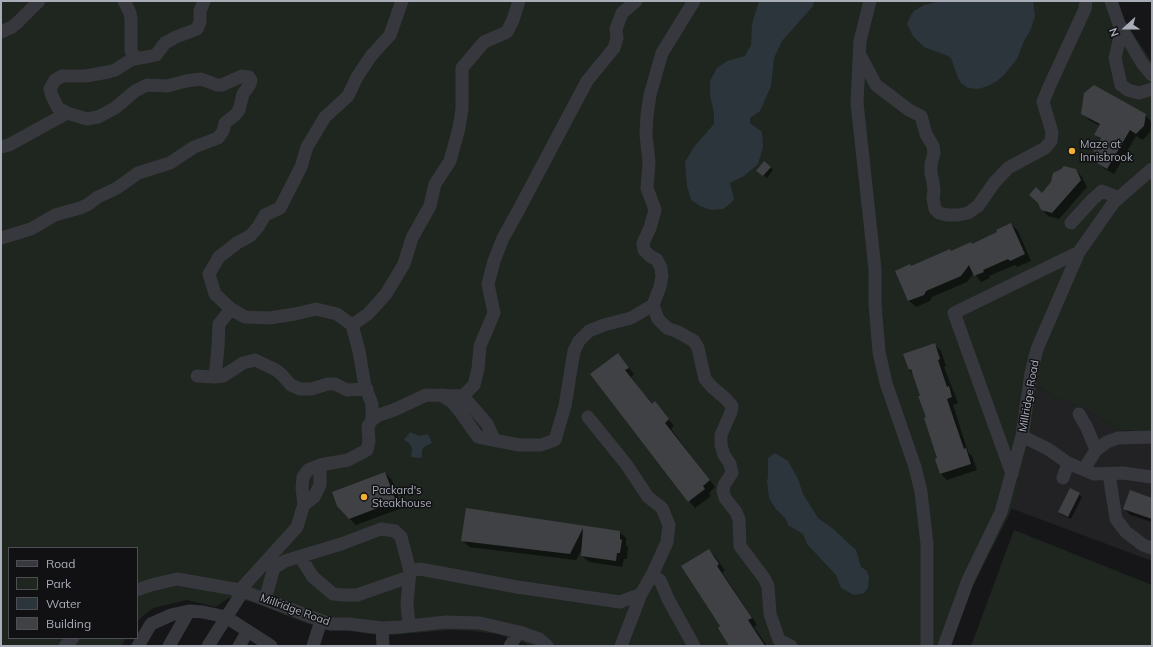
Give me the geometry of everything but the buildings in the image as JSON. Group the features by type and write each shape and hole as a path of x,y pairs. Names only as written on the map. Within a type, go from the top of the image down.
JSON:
{"street":[{"path":"1,32 12,27 18,22 38,1"},
{"path":"124,1 130,13 131,19 131,51 134,56 138,58"},
{"path":"1,238 31,228 55,215 87,205 98,197 117,188 138,173 170,163 194,147 218,138 222,134 225,123 239,110 244,94 250,84 251,80 249,77 242,76 222,85 217,85 201,79 167,86 147,85 135,91 115,108 98,118 87,119 67,113 58,108 50,89 55,80 62,76 86,76 108,72 115,70 131,60 156,55 165,43 197,29 200,22 200,11 204,1"},
{"path":"372,420 372,404 352,326 337,314 316,309 269,318 245,317 231,310 215,294 208,274 219,257 237,243 250,236 258,227 265,215 280,208 301,167 308,146 325,117 348,96 364,66 390,35 402,1"},
{"path":"352,326 373,310 386,294 404,264 412,238 430,206 435,184 450,161 459,128 462,109 462,68 484,42 507,32 514,20 519,1"},
{"path":"304,505 302,477 308,470 320,464 348,460 367,450 368,426 372,420 379,415 394,410 426,395 463,396 474,385 478,369 480,346 494,313 488,284 494,261 503,238 587,81 614,48 617,38 616,29 622,13 636,1"},
{"path":"441,395 452,402 478,437 519,445 541,445 555,440 565,406 574,351 579,341 589,331 604,325 632,318 653,305 660,287 662,276 657,260 644,250 643,243 650,228 655,210 647,188 649,162 646,135 647,115 650,95 662,53 694,1"},
{"path":"870,1 860,41 857,103 875,269 879,352 886,383 915,467 921,492 927,544 928,646"},
{"path":"860,55 876,86 909,110 921,116 926,134 933,146 934,153 931,164 931,173 934,191 932,198 935,209 938,213 947,215 968,213 978,206 994,183 1008,168 1046,148 1051,141 1052,132 1043,102 1085,9 1086,1"},
{"path":"1111,1 1122,28 1142,63 1152,75"},
{"path":"1122,28 1115,58 1121,85 1128,90 1139,93 1152,89"},
{"path":"1,147 9,145 67,113"},
{"name":"Millridge Road","path":"944,646 968,580 1001,512 1022,436 1031,373 1037,349 1079,252 1114,202 1152,169"},
{"path":"1071,223 1102,191 1119,198"},
{"path":"1012,474 954,313 1079,252"},
{"path":"653,305 658,319 667,328 694,341 698,348 705,379 712,388 732,406 721,435 721,445 724,455 730,464 732,473 724,485 723,492 725,498 736,512 739,519 740,546 764,578 768,586 770,614 779,640 791,646"},
{"path":"214,377 219,324 231,310"},
{"path":"197,376 223,376 243,363 255,360 276,370 291,385 300,389 311,389 328,384 335,384 347,390 367,389"},
{"path":"463,396 486,424 494,439"},
{"path":"1079,414 1087,428 1096,450"},
{"path":"588,417 626,464 648,497 662,508 669,525 667,542 641,594 621,646"},
{"path":"1022,436 1048,449 1068,463 1094,474 1124,473 1152,477"},
{"path":"1084,469 1096,450 1107,442 1118,438 1152,436"},
{"path":"1063,478 1068,463"},
{"path":"304,505 314,498 320,485 320,464"},
{"path":"1109,474 1116,519 1126,532 1143,545 1152,548"},
{"path":"208,646 241,591 297,527 310,486"},
{"path":"265,599 274,568 285,561 341,544 381,529 395,531 401,537 410,574 407,603 409,626"},
{"path":"302,556 303,561 313,577 333,594 357,594 420,569 517,587 620,602 641,594"},
{"path":"651,576 660,580 694,646"},
{"name":"Millridge Road","path":"138,590 177,579 241,591 330,624 349,624 382,628 446,622 486,624 519,632 539,640 547,646"},
{"path":"169,646 189,611"},
{"path":"138,646 152,624 171,615 189,611 226,617 270,646"},
{"path":"313,646 321,621"},
{"path":"382,628 383,646"},
{"path":"239,646 248,631"},
{"path":"510,646 519,632"}],"shaded area":[{"path":"1033,382 1054,397 1085,409 1120,430 1152,432 1152,561 1002,505"}],"green space":[{"path":"1,1 1116,1 1125,22 1152,62 1152,432 1120,430 1085,409 1054,397 1039,386 1018,490 1010,513 967,598 951,646 533,646 497,634 472,631 449,630 392,635 369,634 308,624 252,602 229,598 215,607 187,600 153,608 138,620 138,547 8,547 8,639 125,639 121,646 1,646"},
{"path":"1014,530 1152,585 1152,646 971,646"}],"water":[{"path":"759,1 814,1 813,6 782,41 774,58 771,86 760,111 750,118 750,123 762,132 763,147 758,164 744,176 730,183 734,199 731,203 723,209 711,210 700,206 691,200 687,186 685,162 694,147 714,124 714,113 710,95 710,81 717,68 727,61 745,56 751,45 752,24"},
{"path":"941,1 1033,1 1035,16 1030,31 1024,41 1017,59 997,81 979,89 968,88 961,83 958,78 951,58 924,47 913,36 907,24 914,11 924,5"},
{"path":"410,432 419,436 428,434 432,443 424,447 422,450 422,458 411,457 411,446 404,440"},
{"path":"775,453 788,461 798,479 803,494 818,518 832,528 856,550 861,567 866,570 869,576 868,588 864,593 854,595 841,588 836,575 807,544 803,534 788,525 786,519 775,508 769,498 767,481 768,458"}],"place":[{"name":"Maze at Innisbrook","path":"1072,151"},
{"name":"Packard's Steakhouse","path":"364,497"}]}
